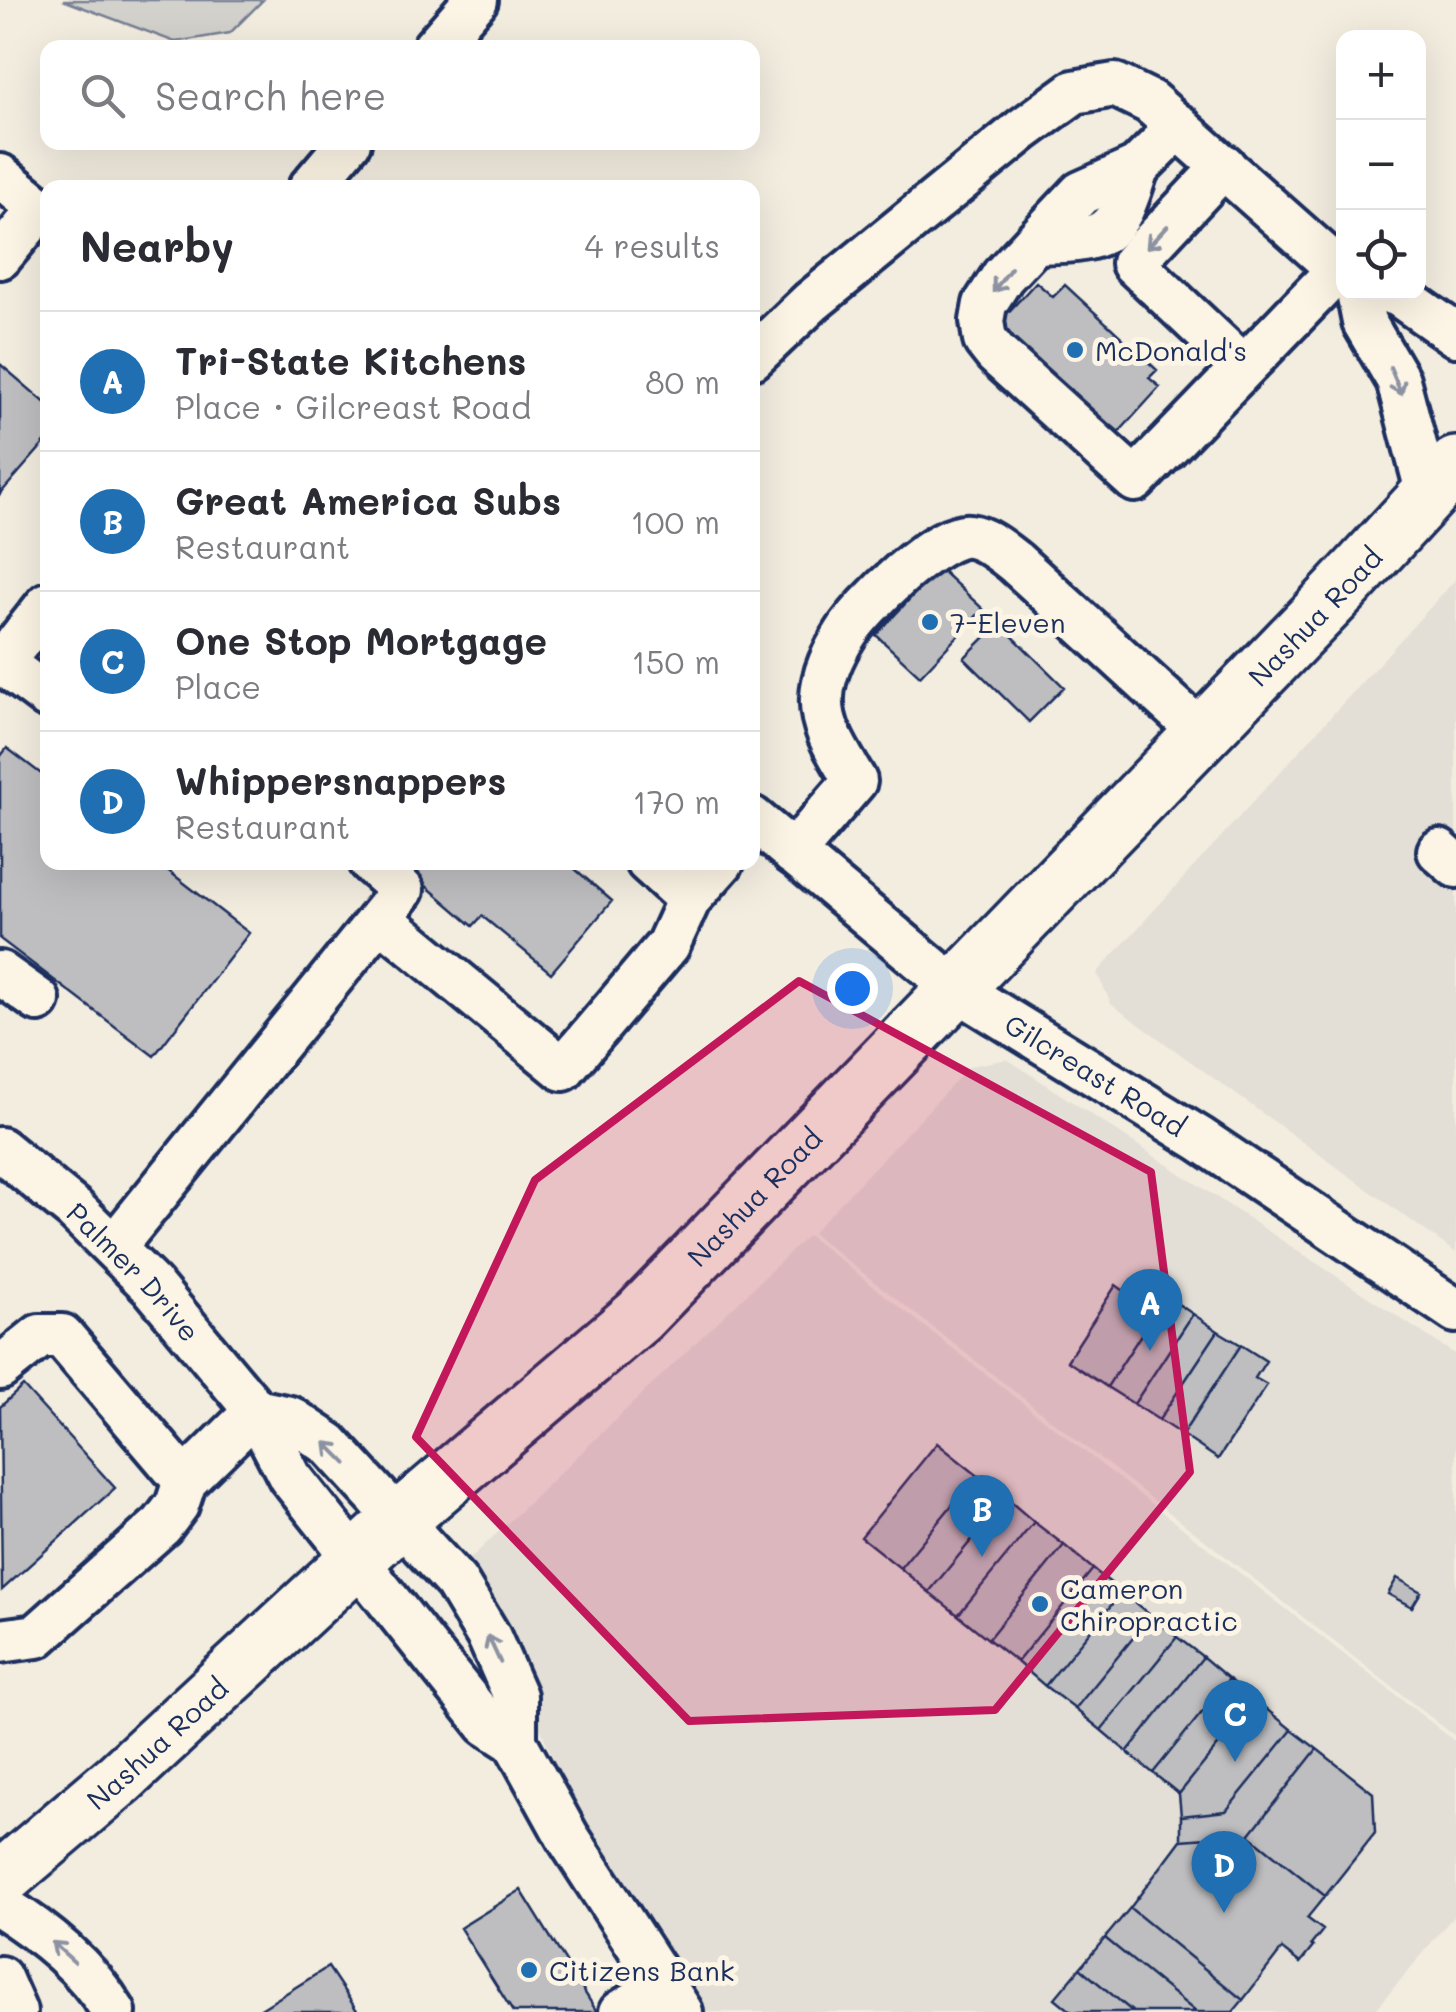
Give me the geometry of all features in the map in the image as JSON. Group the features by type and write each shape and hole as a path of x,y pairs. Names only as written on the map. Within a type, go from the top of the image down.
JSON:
{"main road":[{"name":"Nashua Road","path":"0,1880 120,1778 398,1520 639,1316 1442,480"}],"street":[{"path":"441,40 476,0"},
{"path":"760,350 811,302 1022,130 1074,92 1115,85 1150,102 1179,126 1336,270"},
{"path":"1179,126 1136,168 1081,193 1003,276 985,304 985,340 1135,480 1243,367 1336,288"},
{"path":"317,180 342,150"},
{"path":"1224,166 1134,263 1243,367"},
{"path":"0,176 40,209"},
{"path":"0,257 40,216"},
{"path":"1355,300 1398,380 1442,480"},
{"path":"1405,300 1456,335"},
{"path":"793,853 855,781 828,734 822,699 828,664 848,629 924,553 950,538 969,536 990,544 1015,562 1202,732"},
{"path":"40,614 2,664 40,691"},
{"name":"Gilcreast Road","path":"760,827 955,988 1200,1140 1456,1311"},
{"path":"114,1247 402,890 379,870"},
{"path":"657,870 689,900"},
{"path":"380,918 563,1070 668,945 689,900 715,870"},
{"path":"0,973 38,1000"},
{"name":"Palmer Drive","path":"0,1149 75,1210 152,1286 256,1411 290,1477 487,1724 515,1742"},
{"path":"0,1368 40,1336 62,1336 185,1481"},
{"path":"2,1638 37,1636 162,1525 177,1505 185,1481 256,1411 290,1418 330,1444 456,1582 489,1637 515,1696 515,1742 567,1836 672,1999 621,2012"},
{"path":"0,1905 66,1953 96,1984 114,2012"},
{"path":"0,1978 14,2012"}],"highlighted area":[{"path":"799,981 1151,1172 1190,1472 995,1710 689,1721 416,1437 535,1180"}],"shaded area":[{"path":"63,0 263,0 230,33 170,40"},
{"path":"1456,579 1456,1253 1111,1004 1097,973"},
{"path":"1007,1059 1456,1355 1456,1737 812,1233 970,1066"},
{"path":"808,1235 1456,1742 1456,1913 1374,2012 707,2012 608,1888 469,1560"}],"building":[{"name":"McDonald's","path":"1036,282 1053,297 1065,285 1157,370 1149,378 1160,387 1119,432 1112,426 1106,432 993,329"},
{"path":"0,364 40,398 40,448 0,494"},
{"name":"7-Eleven","path":"939,568 983,609 920,676 876,635"},
{"path":"999,623 1064,687 1029,722 964,658"},
{"path":"7,748 40,773 40,870 167,870 249,933 154,1056 0,939 0,757"},
{"path":"407,870 576,870 612,901 551,973 482,916 473,926"},
{"path":"1141,1280 1166,1296 1107,1387 1067,1361 1116,1285 1131,1296"},
{"path":"1166,1296 1193,1314 1134,1404 1107,1387"},
{"path":"1193,1314 1218,1331 1159,1420 1134,1404"},
{"path":"1218,1331 1241,1345 1182,1435 1159,1420"},
{"path":"1241,1345 1266,1361 1255,1378 1267,1385 1218,1459 1182,1435"},
{"path":"23,1386 115,1488 2,1590 0,1407"},
{"path":"937,1443 977,1475 900,1568 861,1537"},
{"path":"977,1475 1006,1498 929,1592 900,1568"},
{"path":"1006,1498 1034,1522 958,1615 929,1592"},
{"path":"1034,1522 1064,1545 988,1639 958,1615"},
{"name":"Cameron Chiropractic","path":"1064,1545 1093,1569 1017,1662 988,1639"},
{"path":"1093,1569 1122,1592 1045,1686 1017,1662"},
{"path":"1397,1578 1421,1592 1412,1607 1388,1594"},
{"path":"1122,1592 1151,1616 1075,1709 1045,1686"},
{"path":"1151,1616 1177,1637 1101,1730 1075,1709"},
{"path":"1177,1637 1203,1657 1127,1752 1101,1730"},
{"path":"1203,1657 1229,1679 1153,1773 1127,1752"},
{"path":"1229,1679 1255,1700 1179,1794 1153,1773"},
{"path":"1255,1700 1292,1730 1226,1811 1181,1816 1179,1794"},
{"path":"1292,1730 1317,1749 1249,1835 1181,1840 1181,1816 1226,1811"},
{"path":"1317,1749 1373,1793 1375,1833 1325,1896 1249,1835"},
{"path":"1249,1835 1325,1896 1307,1918 1323,1930 1313,1947 1300,1963 1282,1949 1243,2000 1130,1908 1181,1840"},
{"name":"Citizens Bank","path":"521,1890 597,2012 513,2012 460,1928"},
{"path":"1130,1908 1243,2000 1233,2012 1196,2012 1105,1938"},
{"path":"1105,1938 1196,2012 1133,2012 1080,1968"},
{"path":"328,1967 358,2012 256,2012"},
{"path":"1080,1968 1133,2012 1072,2012 1055,1998"}],"place":[{"name":"McDonald's","path":"1075,350"},
{"name":"7-Eleven","path":"930,622"},
{"name":"Tri-State Kitchens","path":"1150,1351"},
{"name":"Great America Subs","path":"982,1557"},
{"name":"Cameron Chiropractic","path":"1040,1604"},
{"name":"One Stop Mortgage","path":"1235,1762"},
{"name":"Whippersnappers","path":"1224,1913"},
{"name":"Citizens Bank","path":"529,1970"}]}
